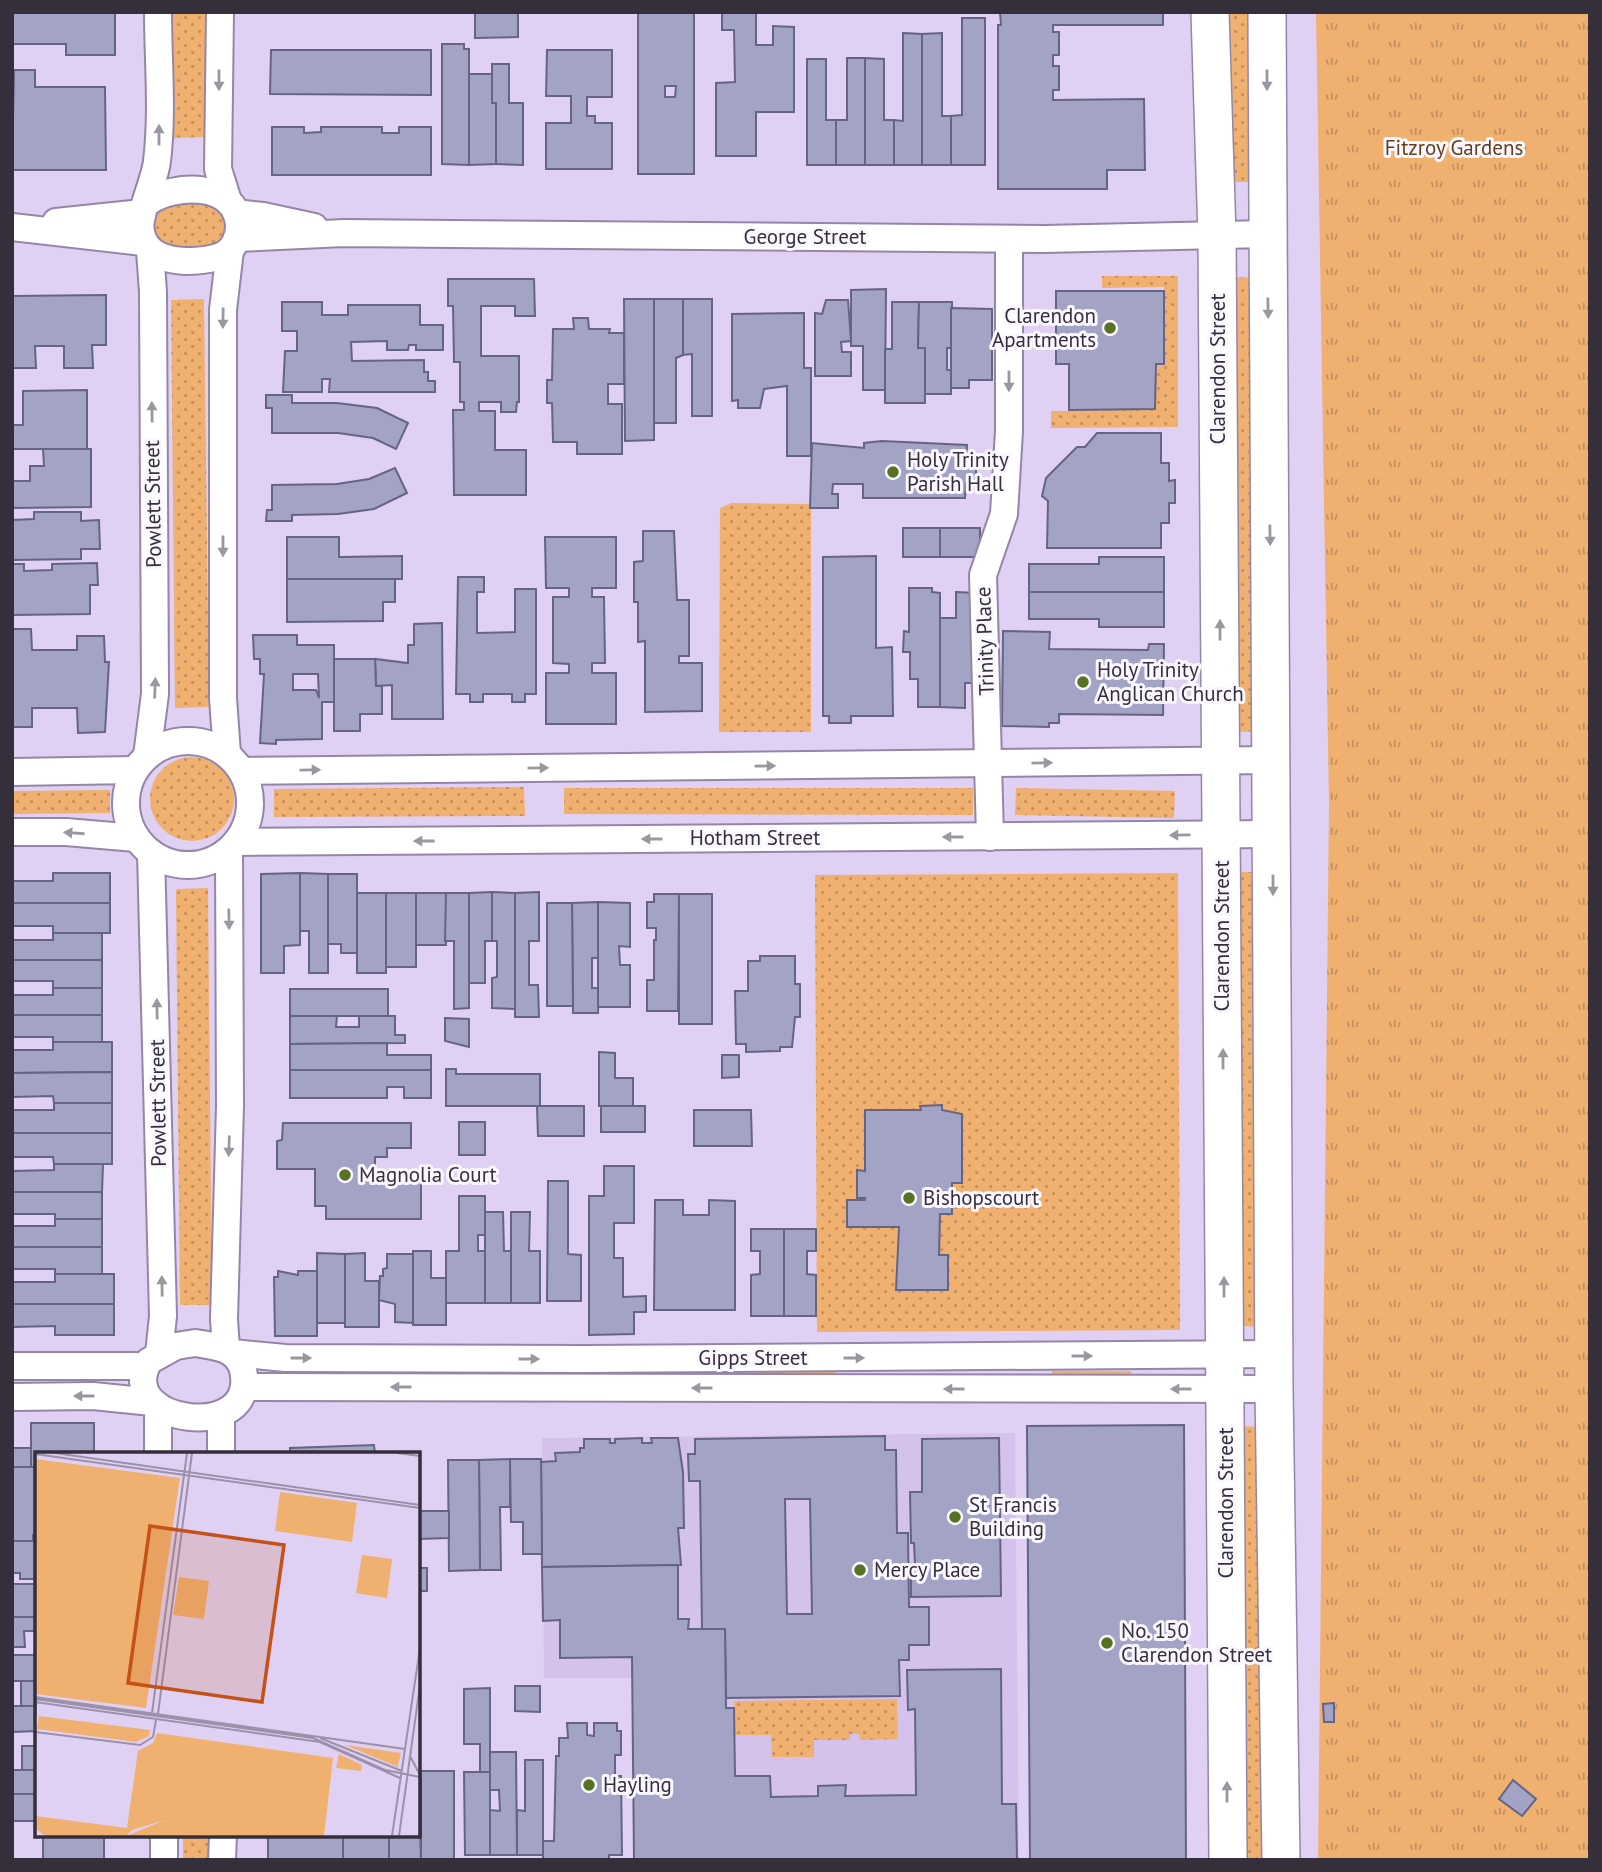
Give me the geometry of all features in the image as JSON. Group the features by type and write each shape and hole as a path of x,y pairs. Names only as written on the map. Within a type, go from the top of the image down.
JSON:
{"street":[{"path":"158,12 159,145 140,225 147,246 158,256 190,261 211,259 233,226"},
{"path":"12,832 66,832 144,846 170,863 190,866 211,862 233,847 247,826 251,807 249,789 235,762 223,698 223,310 233,226 218,169 220,12"},
{"name":"Clarendon Street","path":"1210,12 1217,236 1228,1860"},
{"path":"1267,12 1274,1390 1281,1860"},
{"path":"12,227 145,207 166,192 190,190 212,192 233,226"},
{"name":"George Street","path":"233,226 263,216 344,233 1009,239 1267,234"},
{"path":"12,227 147,246"},
{"name":"Trinity Place","path":"990,837 983,575 1004,514 1009,431 1009,239"},
{"name":"Powlett Street","path":"141,763 155,694 153,292 147,246"},
{"path":"144,846 128,822 125,804 128,786 141,763 166,745 187,741 208,744 235,762 988,764 1272,760"},
{"path":"12,772 141,763"},
{"name":"Hotham Street","path":"233,847 1273,834"},
{"name":"Powlett Street","path":"144,846 163,1302 152,1360"},
{"path":"12,1397 93,1396 155,1404 186,1416 221,1414 241,1399 245,1387 242,1365 230,1351 224,1318 233,847"},
{"path":"12,1366 152,1360 176,1346 195,1343 230,1351"},
{"name":"Gipps Street","path":"230,1351 285,1358 455,1359 1144,1356 1226,1372 1274,1390"},
{"name":"Gipps Street","path":"245,1387 1144,1389 1226,1372 1274,1354"},
{"path":"1144,1356 1144,1389"},
{"path":"1023,1357 1023,1389"},
{"path":"454,1387 455,1359"},
{"path":"745,1388 746,1359"},
{"path":"152,1360 145,1391 155,1404 158,1452"},
{"path":"221,1414 221,1452"},
{"path":"164,1837 164,1860"},
{"path":"222,1860 223,1837"}],"shaded area":[{"path":"1015,1433 1019,1860 634,1860 633,1678 544,1678 542,1438"}],"green space":[{"path":"173,12 205,12 207,137 174,138"},
{"path":"1227,12 1260,12 1257,182 1235,182 1228,174"},
{"name":"Fitzroy Gardens","path":"1316,12 1590,12 1590,1860 1318,1860 1329,805"},
{"path":"180,203 207,206 223,215 228,221 222,242 208,249 165,247 155,237 152,221 162,209"},
{"path":"1102,276 1178,276 1178,427 1051,428 1051,411 1070,411 1071,404 1155,361 1164,360 1164,287 1102,288"},
{"path":"1237,277 1254,278 1259,731 1240,732 1232,723 1230,283"},
{"path":"204,299 209,707 175,708 171,300"},
{"path":"732,503 811,504 811,732 719,732 720,508"},
{"path":"192,757 215,764 227,776 234,799 227,822 215,834 192,841 169,834 157,822 150,799 157,776 169,764"},
{"path":"524,787 525,816 274,817 274,789"},
{"path":"564,788 973,788 973,815 564,814"},
{"path":"1016,788 1175,791 1174,818 1015,815"},
{"path":"110,790 110,813 12,814 12,791"},
{"path":"1239,872 1259,872 1262,1327 1241,1326"},
{"path":"1178,873 1180,1330 817,1332 815,875"},
{"path":"208,888 212,1305 180,1305 176,889"},
{"path":"440,1371 440,1380 279,1381 279,1372"},
{"path":"759,1371 835,1371 835,1380 759,1380"},
{"path":"1052,1371 1131,1371 1131,1380 1052,1380"},
{"path":"1235,1426 1267,1427 1271,1860 1238,1860"},
{"path":"897,1699 898,1739 860,1740 859,1734 850,1734 850,1740 814,1740 814,1757 772,1757 771,1735 735,1735 734,1701"},
{"path":"183,1837 213,1837 214,1860 183,1860"}],"building":[{"path":"12,12 115,12 115,55 66,55 66,44 12,44"},
{"path":"475,12 518,12 518,37 475,38"},
{"path":"638,12 694,12 694,174 638,174","holes":["665,86 676,86 675,97 665,97"]},
{"path":"722,12 756,12 756,45 773,45 773,26 794,27 794,112 756,112 756,156 716,156 716,83 735,82 734,30 722,30"},
{"path":"1000,12 1163,12 1163,25 1053,25 1053,32 1059,32 1059,55 1053,55 1053,66 1059,66 1059,90 1053,90 1053,100 1144,99 1145,170 1107,170 1107,189 998,189"},
{"path":"962,18 985,18 985,165 951,165 951,116 962,115"},
{"path":"903,33 922,34 922,165 894,165 894,120 903,121"},
{"path":"942,33 942,116 951,116 951,165 922,165 922,34"},
{"path":"442,44 464,44 464,49 469,49 469,165 442,164"},
{"path":"271,50 431,50 431,95 270,94"},
{"path":"547,50 612,50 612,97 587,97 587,116 595,116 595,123 612,123 612,169 546,169 546,123 571,123 571,96 546,96"},
{"path":"847,58 865,58 865,165 836,165 836,120 847,120"},
{"path":"865,58 884,59 884,120 894,120 894,165 865,165"},
{"path":"807,59 826,59 826,120 836,120 836,165 807,165"},
{"path":"492,64 509,64 509,103 523,103 523,165 496,164 496,103 492,103"},
{"path":"14,70 35,70 35,87 105,87 106,170 12,170"},
{"path":"469,74 492,74 492,103 496,103 496,164 469,165"},
{"path":"272,127 304,127 304,133 321,132 321,127 382,127 382,133 399,133 399,127 431,127 431,175 272,175"},
{"path":"448,279 534,279 535,316 515,316 515,306 481,306 481,356 519,356 519,402 516,412 501,412 501,402 479,402 479,411 495,411 495,450 526,450 526,495 454,495 453,410 464,410 464,402 460,402 460,362 454,362 453,306 448,306"},
{"path":"886,289 885,390 863,390 863,346 851,346 851,290"},
{"name":"Clarendon Apartments","path":"1056,291 1164,291 1164,364 1156,364 1155,409 1069,410 1069,364 1056,364"},
{"path":"106,295 106,345 92,345 93,368 64,368 64,346 35,346 36,368 12,368 12,296"},
{"path":"624,299 654,299 654,440 625,441"},
{"path":"654,299 683,299 683,355 676,358 676,423 654,423"},
{"path":"683,299 712,299 712,416 692,416 692,354 683,355"},
{"path":"826,300 848,300 851,341 841,342 842,352 851,352 851,376 815,376 815,313 822,314"},
{"path":"282,302 322,302 322,315 348,315 348,305 420,305 420,325 443,325 443,350 416,350 416,345 409,345 408,350 387,350 387,341 351,342 352,361 424,360 424,372 428,372 428,381 435,381 435,392 329,392 330,379 322,379 322,392 283,392 285,351 297,351 297,331 282,331"},
{"path":"892,302 919,302 918,348 925,348 925,403 885,403 885,349 892,349"},
{"path":"919,302 952,302 952,348 947,348 951,394 925,394 925,348 918,348"},
{"path":"951,308 992,309 992,380 969,380 969,388 951,388"},
{"path":"804,313 804,368 811,368 811,456 787,456 787,386 764,389 760,408 738,408 738,400 732,401 732,314"},
{"path":"573,318 588,318 589,329 610,329 609,333 624,333 624,384 608,384 608,404 622,404 622,454 577,454 577,442 553,442 552,403 547,403 547,380 552,380 553,329 574,329"},
{"path":"87,390 87,449 12,449 12,425 23,425 23,391"},
{"path":"266,395 292,395 292,403 337,403 377,408 408,423 396,449 373,438 338,433 272,433 272,408 266,408"},
{"path":"1097,433 1161,433 1161,463 1169,463 1169,481 1175,480 1175,503 1169,503 1169,523 1161,523 1161,548 1047,548 1048,501 1042,496 1046,478 1077,447 1085,447"},
{"name":"Holy Trinity Parish Hall","path":"882,441 967,445 966,460 976,460 976,483 966,483 965,498 863,498 863,484 833,484 832,494 838,494 838,508 810,508 812,443 864,448 864,443"},
{"path":"43,449 91,449 91,507 12,508 12,459 13,481 30,481 30,466 44,466"},
{"path":"395,468 407,493 374,509 338,514 292,515 292,521 266,521 267,510 272,510 272,485 337,484 369,479"},
{"path":"34,512 81,512 81,521 99,520 100,549 81,549 81,559 12,560 12,520 34,519"},
{"path":"903,528 940,528 940,557 903,557"},
{"path":"940,528 980,528 980,557 940,557"},
{"path":"643,531 674,531 677,600 689,600 689,656 679,656 679,663 702,663 702,711 645,712 645,641 638,642 638,602 634,602 634,562 643,561"},
{"path":"287,537 339,537 339,557 402,556 402,579 287,579"},
{"path":"545,537 616,537 616,588 592,588 592,597 604,597 605,663 592,663 592,673 616,673 616,724 546,724 546,673 569,673 569,664 553,663 553,597 569,597 569,588 546,588"},
{"path":"876,556 876,648 892,647 893,716 851,716 851,723 829,723 829,716 823,716 823,557"},
{"path":"1099,557 1164,557 1164,592 1029,592 1029,564 1099,564"},
{"path":"97,563 98,585 90,585 90,614 12,615 12,564 24,564 24,571 52,570 52,564"},
{"path":"458,577 484,577 484,592 477,592 477,633 515,632 515,589 536,589 536,694 525,694 525,702 512,702 512,694 483,694 483,702 470,702 470,694 456,694"},
{"path":"287,579 395,579 395,602 383,602 383,621 287,622"},
{"path":"909,588 932,588 932,592 940,593 940,707 918,707 918,679 910,679 910,652 903,652 904,631 909,632"},
{"path":"956,592 976,593 976,683 965,683 965,708 940,707 940,618 956,618"},
{"path":"1029,592 1164,592 1164,627 1099,627 1099,619 1029,619"},
{"path":"442,623 443,719 392,719 392,685 376,686 375,659 408,663 408,645 414,645 414,624"},
{"path":"12,629 31,629 32,650 77,650 77,636 104,636 105,662 109,662 105,732 78,733 77,708 32,708 32,727 12,727"},
{"name":"Holy Trinity Anglican Church","path":"1003,631 1050,632 1049,649 1148,650 1149,644 1164,644 1163,715 1059,714 1059,723 1049,723 1049,727 1002,726"},
{"path":"253,635 297,635 297,645 334,645 334,702 322,702 322,739 260,743 264,674 260,674 260,659 254,659","holes":["293,674 318,674 319,698 316,690 293,690"]},
{"path":"334,659 375,659 376,686 382,686 382,714 360,714 360,731 334,731"},
{"path":"53,873 110,873 110,903 12,903 12,881 53,881"},
{"path":"300,873 300,945 284,946 284,973 261,973 261,874"},
{"path":"300,873 328,874 328,973 309,973 309,931 300,931"},
{"path":"328,874 357,874 357,953 341,953 341,944 328,944"},
{"path":"492,892 492,941 485,941 485,983 469,983 469,893"},
{"path":"492,892 515,893 515,1009 492,1008 492,978 497,977 497,941 492,941"},
{"path":"539,892 539,941 529,941 529,985 538,985 539,1017 515,1017 515,893"},
{"path":"357,893 386,893 386,973 357,973"},
{"path":"386,893 416,893 416,967 386,967"},
{"path":"416,893 446,893 446,945 416,945"},
{"path":"446,893 469,893 469,1008 454,1009 454,941 445,941"},
{"path":"654,894 679,894 678,1011 647,1011 647,980 654,980 656,928 647,928 647,902 654,902"},
{"path":"679,894 712,894 712,1024 679,1024"},
{"path":"598,902 598,958 592,958 592,988 599,988 598,1013 573,1013 572,903"},
{"path":"598,902 630,903 630,947 619,946 620,965 630,965 630,1007 598,1007"},
{"path":"12,903 110,903 110,933 53,933 53,926 12,926"},
{"path":"547,903 572,903 573,1006 547,1006"},
{"path":"53,933 102,933 102,960 12,960 12,940 53,940"},
{"path":"760,956 795,956 795,984 800,984 800,1017 795,1017 792,1047 780,1047 780,1051 746,1052 746,1044 736,1044 735,991 748,991 748,961 760,961"},
{"path":"12,960 102,960 102,988 53,988 53,981 12,981"},
{"path":"53,988 102,988 102,1015 12,1015 12,995 53,995"},
{"path":"290,989 388,989 388,1016 290,1016"},
{"path":"12,1015 102,1015 102,1042 53,1042 53,1037 12,1037"},
{"path":"290,1016 337,1016 336,1027 359,1027 359,1016 395,1016 395,1035 405,1035 405,1043 290,1044"},
{"path":"445,1018 469,1019 469,1047 445,1041"},
{"path":"53,1042 112,1042 112,1072 12,1073 12,1050 53,1050"},
{"path":"387,1043 387,1055 431,1055 431,1070 290,1070 290,1044"},
{"path":"599,1052 615,1053 615,1078 633,1078 633,1106 599,1106"},
{"path":"722,1055 739,1055 739,1077 722,1078"},
{"path":"446,1069 456,1069 456,1074 540,1074 540,1106 446,1106"},
{"path":"290,1070 431,1070 431,1098 404,1098 404,1087 387,1087 387,1098 290,1098"},
{"path":"112,1072 112,1103 54,1103 53,1096 12,1097 12,1073"},
{"path":"54,1103 112,1103 112,1133 12,1133 12,1110 54,1110"},
{"name":"Bishopscourt","path":"942,1105 942,1110 962,1114 962,1183 952,1183 952,1214 940,1214 939,1255 948,1255 948,1290 896,1290 899,1227 847,1227 847,1200 865,1200 857,1198 857,1170 865,1171 865,1110 921,1110 920,1106"},
{"path":"537,1106 584,1106 584,1136 538,1136"},
{"path":"601,1106 645,1106 645,1132 601,1132"},
{"path":"694,1110 751,1110 752,1146 694,1146"},
{"path":"459,1122 485,1122 485,1155 459,1155"},
{"name":"Magnolia Court","path":"283,1123 411,1123 411,1148 387,1148 387,1157 375,1157 375,1182 421,1182 421,1219 326,1219 326,1206 315,1206 315,1169 277,1169 277,1141 282,1140"},
{"path":"12,1133 112,1133 112,1164 54,1164 53,1157 12,1157"},
{"path":"54,1164 103,1164 102,1192 12,1192 12,1171 54,1170"},
{"path":"604,1166 634,1166 634,1223 614,1223 614,1258 623,1258 623,1297 646,1296 646,1312 634,1312 634,1334 589,1335 589,1196 604,1196"},
{"path":"548,1181 568,1181 568,1254 581,1255 581,1301 547,1301"},
{"path":"12,1192 102,1192 102,1219 55,1219 55,1214 12,1214"},
{"path":"459,1196 485,1196 485,1235 478,1235 478,1251 485,1251 485,1303 446,1303 446,1251 459,1251"},
{"path":"655,1200 683,1200 683,1215 709,1215 709,1200 735,1201 735,1310 654,1310"},
{"path":"485,1212 503,1212 504,1251 511,1251 511,1303 485,1303"},
{"path":"511,1212 530,1212 529,1251 540,1251 540,1303 511,1303"},
{"path":"55,1219 102,1219 102,1247 13,1247 13,1226 55,1226"},
{"path":"751,1229 784,1229 784,1316 751,1316 751,1275 760,1274 760,1251 751,1251"},
{"path":"784,1229 816,1229 816,1251 807,1251 807,1274 816,1275 816,1316 784,1316"},
{"path":"13,1247 102,1247 102,1274 55,1274 55,1269 12,1269"},
{"path":"413,1251 431,1251 431,1278 446,1278 446,1325 413,1325"},
{"path":"317,1253 345,1254 345,1323 317,1323"},
{"path":"365,1253 365,1281 379,1281 379,1327 345,1327 345,1254"},
{"path":"387,1254 413,1254 413,1323 395,1322 395,1304 379,1300 380,1276 383,1276 383,1269 387,1268"},
{"path":"278,1271 298,1275 298,1271 317,1271 317,1336 275,1336 274,1277 278,1277"},
{"path":"55,1274 114,1274 114,1304 13,1304 13,1282 55,1282"},
{"path":"13,1304 114,1304 114,1335 55,1335 55,1326 13,1327"},
{"path":"31,1423 94,1423 94,1452 35,1452 35,1467 31,1467"},
{"name":"No. 150 Clarendon Street","path":"1184,1425 1186,1860 1030,1860 1027,1426"},
{"name":"Mercy Place","path":"885,1436 885,1450 896,1450 897,1533 908,1533 909,1607 929,1607 929,1645 909,1645 909,1660 899,1660 900,1696 726,1698 725,1629 702,1629 700,1481 689,1481 688,1454 695,1454 695,1439","holes":["785,1499 810,1499 812,1614 787,1614"]},
{"path":"642,1438 642,1443 652,1443 651,1438 678,1438 683,1472 684,1528 678,1528 681,1565 542,1567 541,1462 556,1461 555,1453 580,1452 580,1448 584,1448 584,1439 610,1439 610,1443 615,1443 615,1439"},
{"name":"St Francis Building","path":"999,1438 1001,1596 911,1597 911,1565 915,1565 914,1543 911,1543 910,1492 922,1492 922,1439"},
{"path":"374,1445 375,1452 290,1452 290,1448"},
{"path":"12,1448 31,1448 31,1467 12,1467"},
{"path":"510,1459 510,1507 500,1507 501,1570 480,1570 479,1460"},
{"path":"510,1459 541,1459 542,1554 523,1554 523,1522 511,1522"},
{"path":"448,1460 479,1460 480,1570 449,1571"},
{"path":"12,1467 35,1467 35,1535 33,1541 12,1541"},
{"path":"420,1511 449,1511 449,1538 420,1539"},
{"path":"12,1541 35,1541 35,1579 20,1579 20,1573 12,1573"},
{"path":"678,1565 678,1619 689,1619 688,1629 725,1629 726,1708 734,1708 735,1776 770,1776 771,1797 818,1796 818,1786 846,1785 845,1796 916,1795 915,1709 908,1710 907,1670 1001,1669 1002,1804 1016,1804 1017,1860 634,1860 632,1657 560,1658 560,1620 543,1621 542,1567"},
{"path":"420,1568 427,1568 427,1591 420,1591"},
{"path":"12,1584 35,1584 35,1617 12,1617"},
{"path":"12,1617 35,1617 35,1631 24,1631 25,1647 12,1647"},
{"path":"12,1655 35,1655 35,1681 12,1681"},
{"path":"21,1681 35,1681 35,1706 21,1706"},
{"path":"515,1686 540,1686 540,1712 515,1711"},
{"path":"490,1688 490,1772 480,1772 480,1744 464,1744 464,1689"},
{"path":"1334,1703 1334,1722 1324,1722 1323,1704"},
{"path":"12,1706 35,1706 35,1731 12,1732"},
{"name":"Hayling","path":"567,1723 587,1723 587,1735 594,1736 594,1723 617,1723 617,1731 621,1731 621,1755 615,1755 615,1776 621,1776 622,1855 609,1855 609,1859 543,1860 543,1841 554,1841 556,1756 559,1756 559,1738 568,1738"},
{"path":"22,1746 35,1746 35,1770 22,1770"},
{"path":"490,1752 516,1752 517,1855 490,1855 490,1810 500,1811 499,1790 490,1790"},
{"path":"525,1760 543,1760 543,1855 517,1855 517,1810 525,1811"},
{"path":"12,1770 35,1770 35,1794 12,1794"},
{"path":"421,1771 454,1771 454,1860 421,1860"},
{"path":"464,1772 490,1772 490,1855 465,1855"},
{"path":"1513,1780 1536,1799 1522,1816 1499,1799"},
{"path":"12,1794 35,1794 35,1821 12,1821"},
{"path":"420,1830 421,1860 389,1860 389,1837 420,1837"},
{"path":"43,1837 104,1837 104,1860 43,1860"},
{"path":"268,1837 343,1837 343,1860 268,1860"},
{"path":"343,1837 389,1837 389,1860 343,1860"}],"place":[{"name":"Clarendon Apartments","path":"1110,328"},
{"name":"Holy Trinity Parish Hall","path":"893,472"},
{"name":"Holy Trinity Anglican Church","path":"1083,682"},
{"name":"Magnolia Court","path":"345,1175"},
{"name":"Bishopscourt","path":"909,1198"},
{"name":"St Francis Building","path":"955,1517"},
{"name":"Mercy Place","path":"860,1570"},
{"name":"No. 150 Clarendon Street","path":"1107,1643"},
{"name":"Hayling","path":"589,1785"}]}
